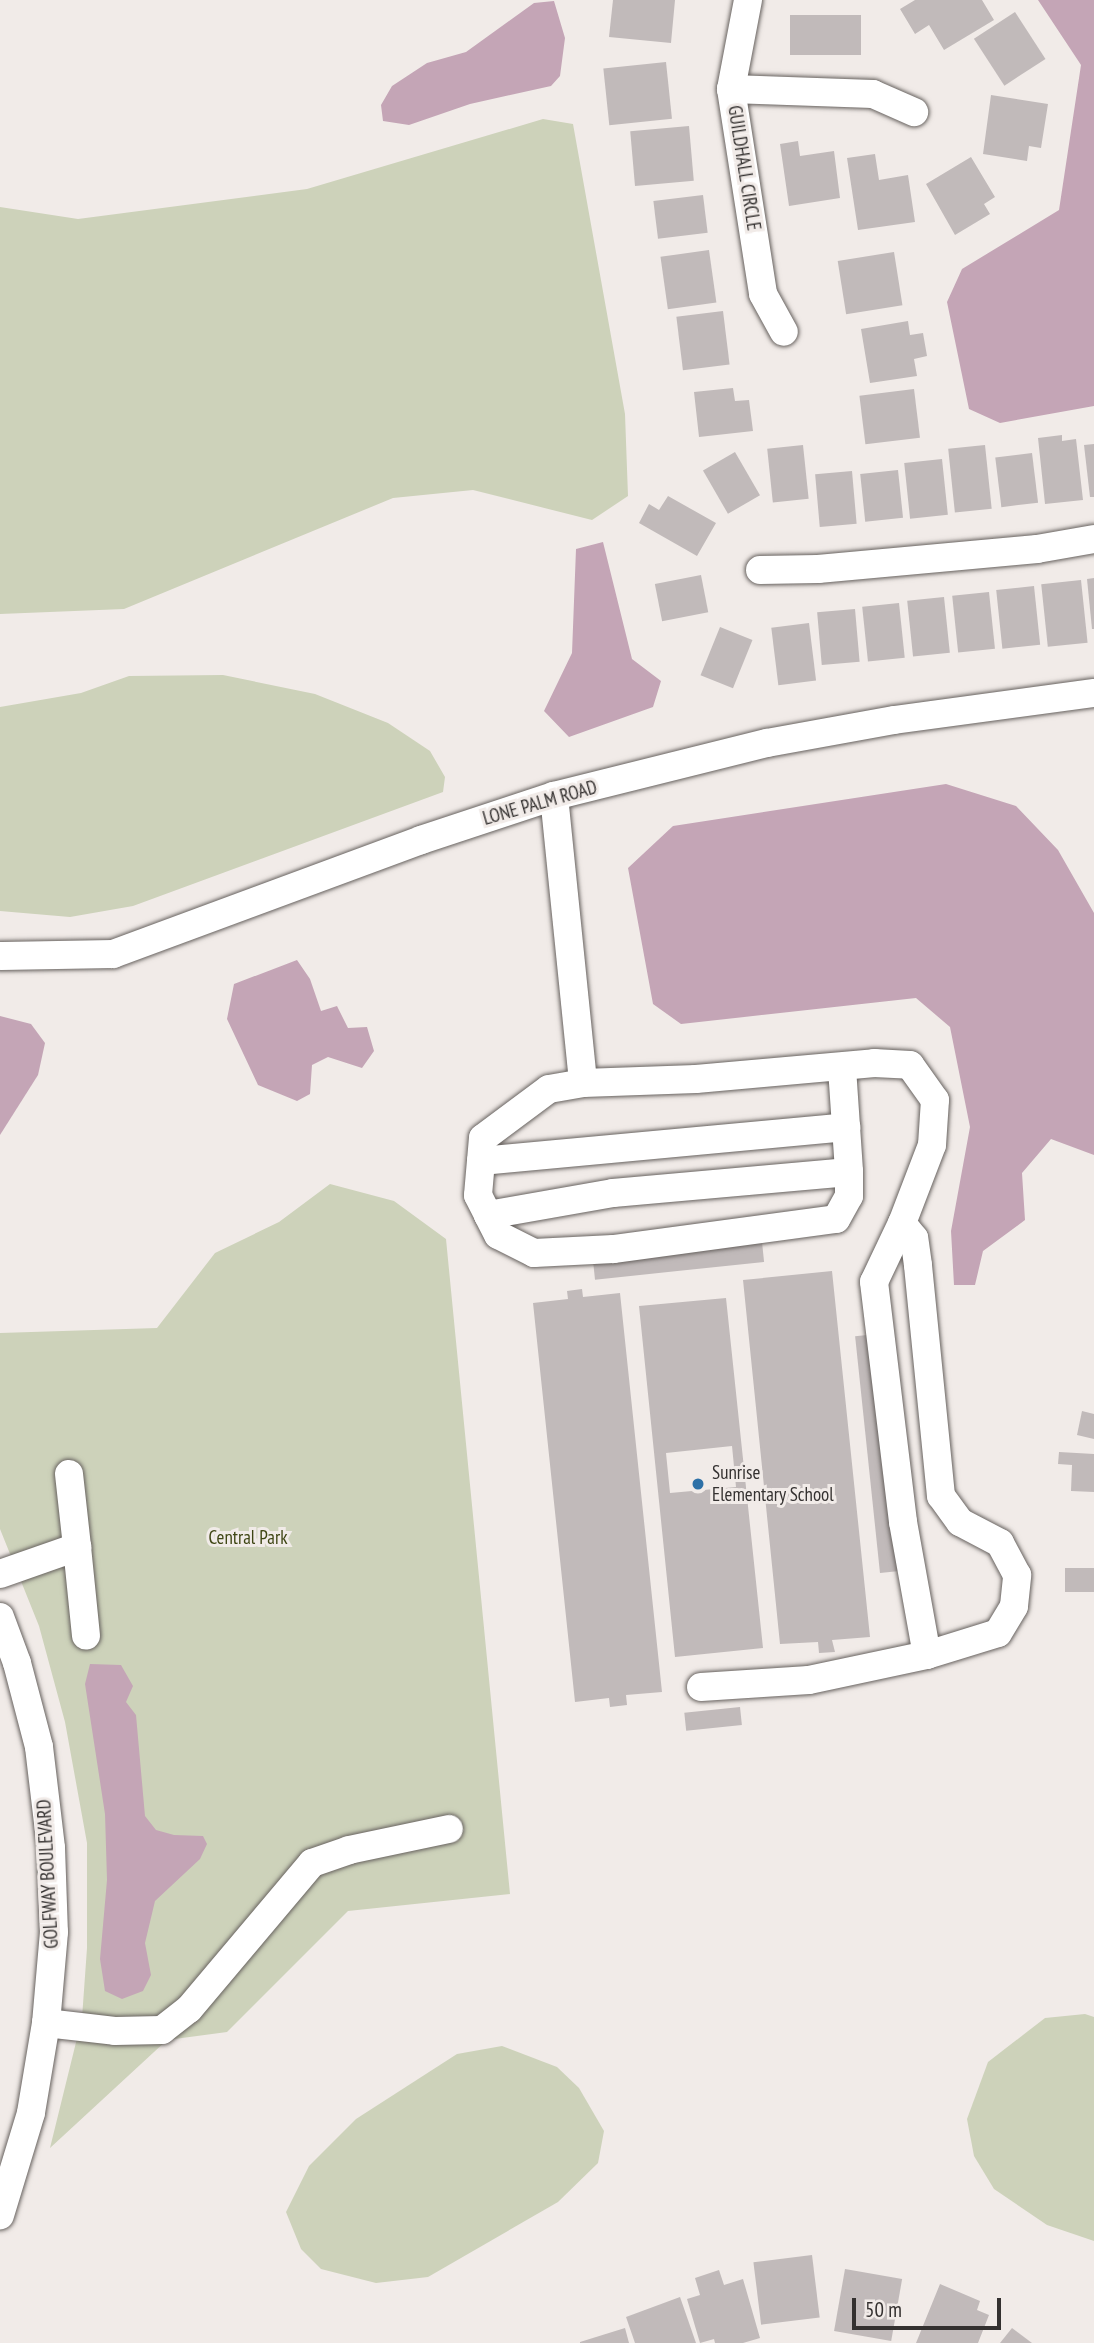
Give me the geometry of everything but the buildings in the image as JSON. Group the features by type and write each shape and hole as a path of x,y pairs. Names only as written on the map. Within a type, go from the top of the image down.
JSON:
{"street":[{"name":"GUILDHALL CIRCLE","path":"748,0 731,89 764,294 784,332"},
{"path":"731,89 873,94 914,112"},
{"path":"760,570 818,569 1037,549 1094,539"},
{"name":"LONE PALM ROAD","path":"0,956 113,954 421,840 554,796 767,743 894,720 1094,693"},
{"path":"554,796 583,1083"},
{"path":"842,1068 849,1196 836,1219 613,1249 534,1253 498,1236 478,1195 483,1138 549,1090 583,1083 696,1079 842,1068 874,1063 910,1065 935,1100 932,1145 902,1223 874,1282 903,1522 927,1655"},
{"path":"481,1161 846,1127"},
{"path":"488,1215 613,1193 849,1172"},
{"path":"701,1686 809,1680 927,1655 998,1633 1014,1606 1017,1575 1000,1543 960,1522 941,1496 918,1265 914,1238 902,1223"},
{"path":"69,1474 86,1636"},
{"path":"0,1574 77,1547"},
{"name":"GOLFWAY BOULEVARD","path":"0,1616 17,1663 39,1747 54,1933 46,2023 31,2113 0,2215"},
{"path":"46,2023 115,2031 162,2030 189,2010 312,1863 349,1850 449,1829"}],"green space":[{"path":"543,119 573,124 625,414 628,496 592,520 473,490 393,498 124,609 0,614 0,207 78,219 307,189"},
{"path":"223,675 315,694 388,723 430,751 445,777 443,792 133,906 70,917 0,911 0,707 81,693 129,676"},
{"name":"Central Park","path":"330,1184 394,1201 446,1239 510,1894 348,1911 227,2032 167,2040 50,2148 82,2018 87,1948 87,1843 65,1722 39,1626 0,1529 0,1333 157,1328 215,1253 279,1222"},
{"path":"1085,2014 1094,2017 1094,2241 1047,2225 994,2189 974,2156 967,2119 988,2062 1045,2018"},
{"path":"502,2046 557,2067 579,2088 604,2131 598,2163 558,2202 428,2277 376,2283 321,2269 301,2249 286,2212 309,2166 356,2119 457,2054"}],"shaded area":[{"path":"1038,0 1094,0 1094,406 1000,423 969,409 947,302 962,269 1059,210 1081,65"},
{"path":"554,1 565,38 560,76 551,86 470,104 409,125 383,121 381,105 392,86 427,63 466,52 534,3"},
{"path":"603,542 632,659 661,681 653,707 569,737 544,711 572,653 576,549"},
{"path":"946,784 1016,806 1058,850 1094,913 1094,1155 1051,1139 1022,1173 1025,1220 983,1251 975,1285 954,1285 951,1231 970,1127 950,1027 916,998 681,1024 653,1004 628,868 673,826"},
{"path":"297,960 310,979 321,1011 337,1006 348,1028 367,1027 374,1051 362,1068 328,1057 312,1065 310,1094 297,1101 258,1085 227,1019 234,984"},
{"path":"0,1016 31,1024 45,1043 38,1075 0,1135"},
{"path":"90,1664 121,1665 133,1686 126,1702 136,1715 145,1816 156,1830 174,1835 203,1836 207,1844 200,1859 155,1901 145,1943 151,1975 143,1991 122,1999 105,1991 100,1959 107,1880 105,1814 85,1684"}],"place":[{"name":"Sunrise Elementary School","path":"698,1484"}]}
